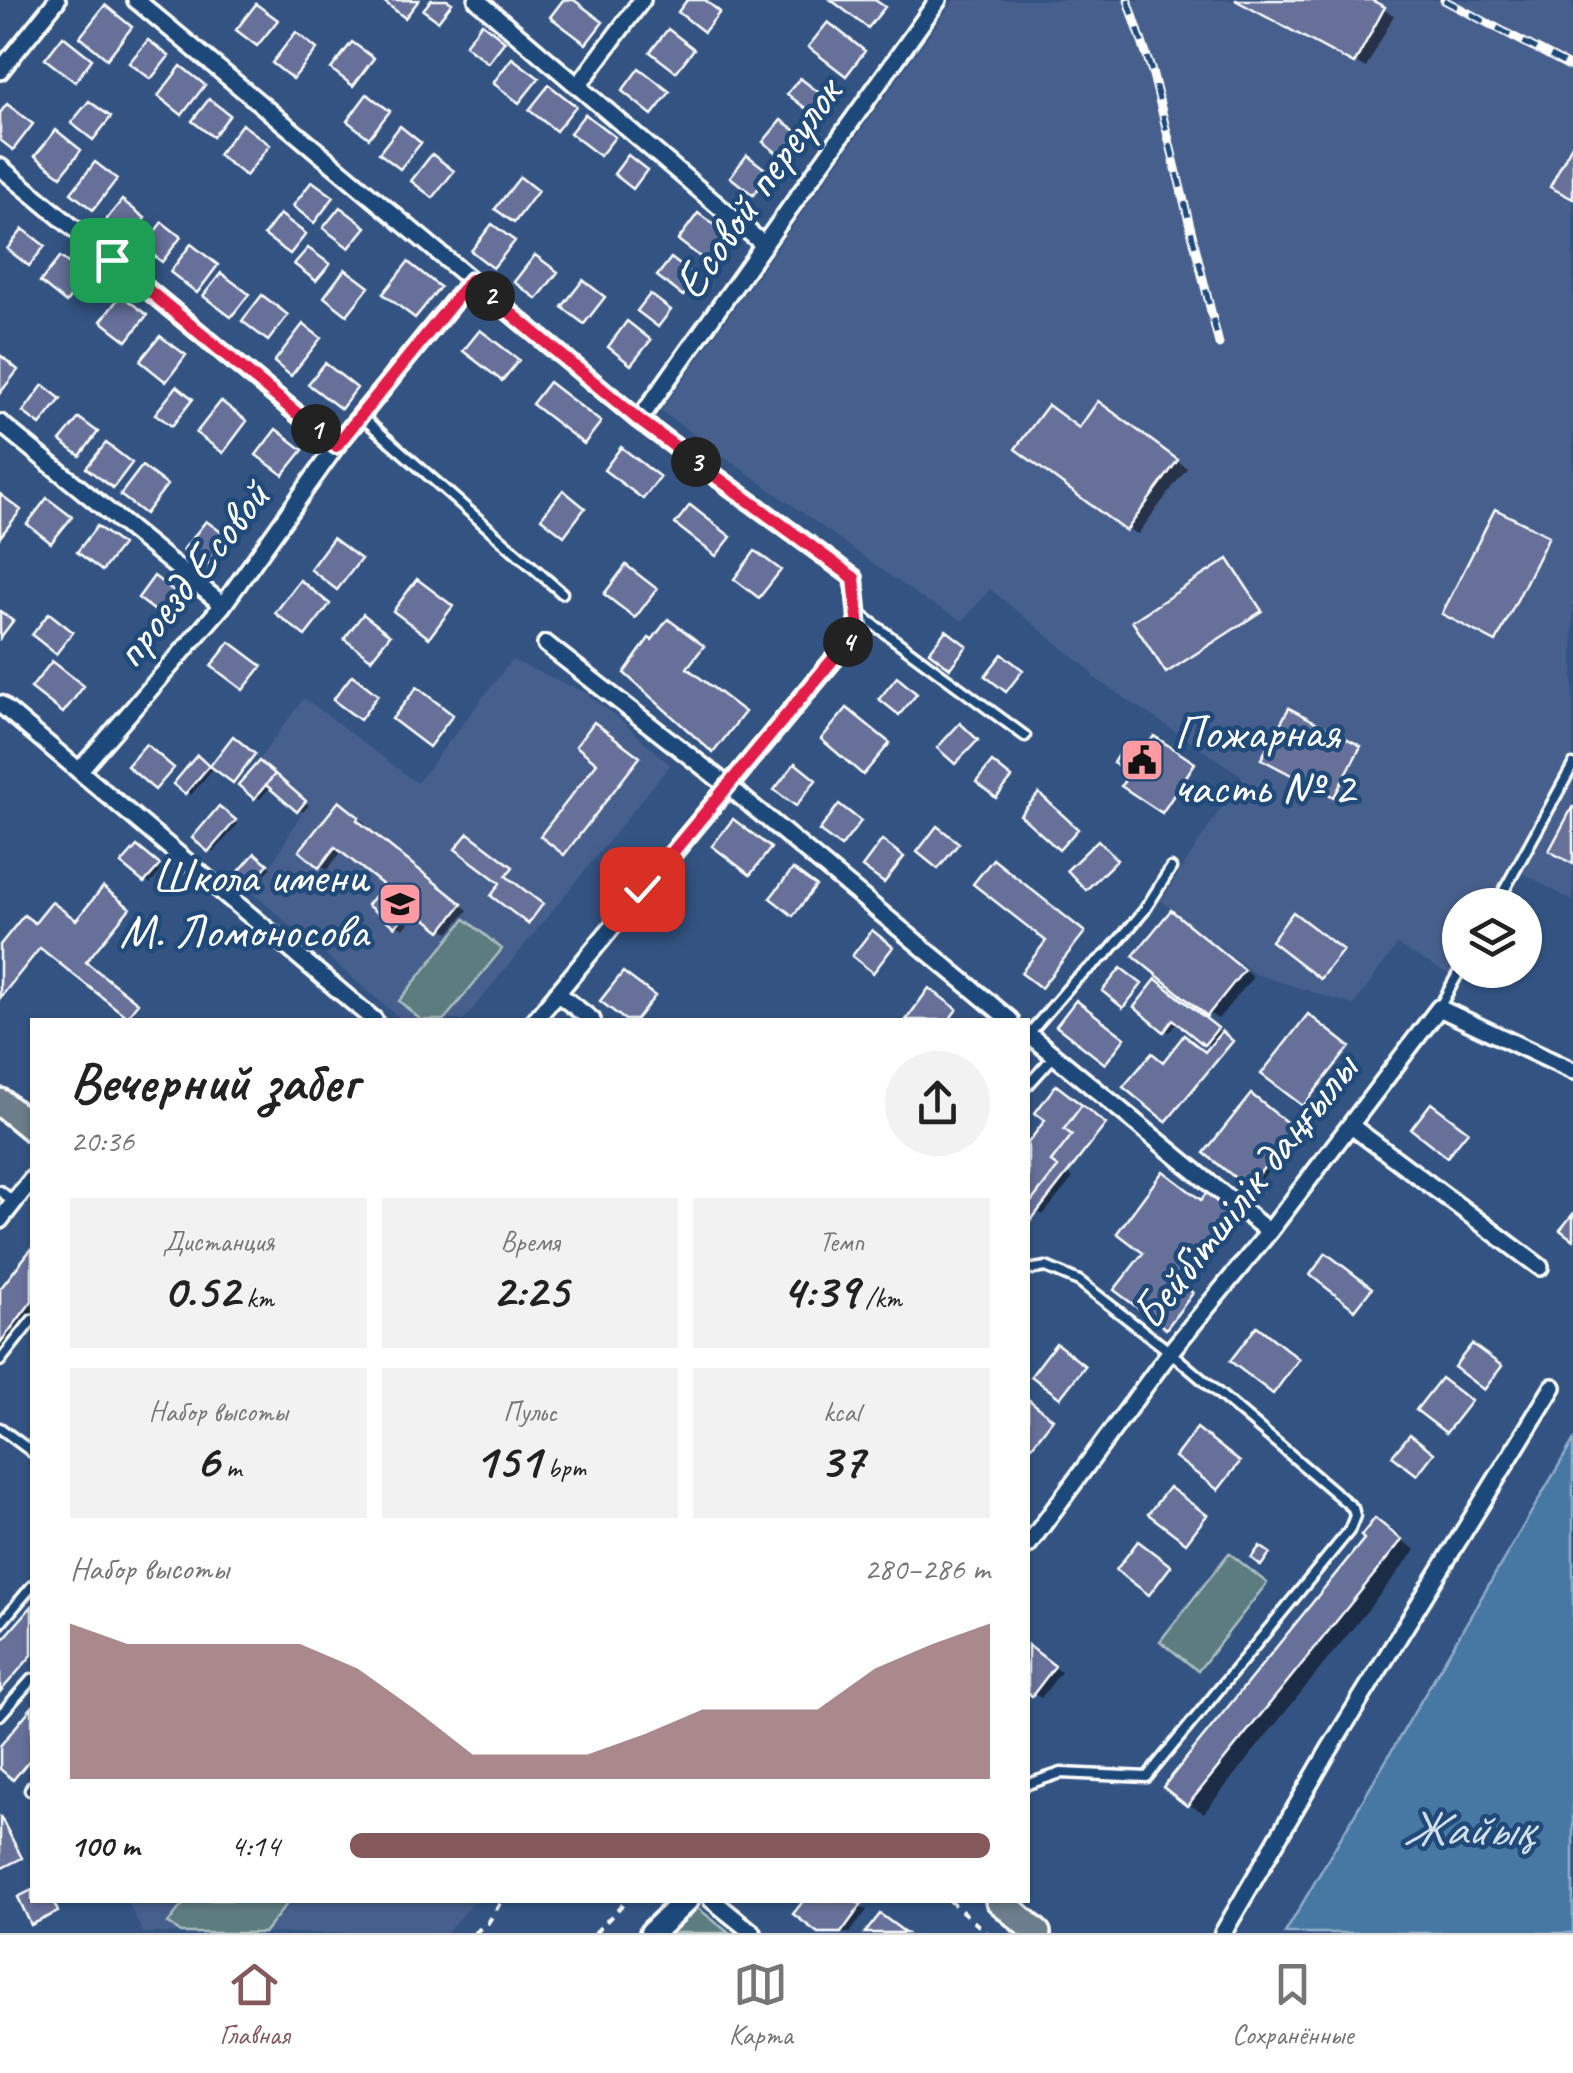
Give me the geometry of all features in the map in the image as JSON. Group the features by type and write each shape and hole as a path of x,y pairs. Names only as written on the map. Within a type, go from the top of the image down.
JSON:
{"main road":[{"path":"0,1102 30,1126"},
{"path":"1003,1903 1038,1933"}],"street":[{"path":"0,72 57,0"},
{"path":"136,0 639,420 854,578 859,628 537,1018"},
{"path":"477,0 763,244"},
{"path":"578,86 642,0"},
{"name":"Есовой переулок","path":"639,420 938,0"},
{"path":"0,167 336,446"},
{"name":"проезд Есовой","path":"79,770 223,605 336,446 471,280"},
{"path":"0,423 223,605"},
{"path":"546,644 728,786 1008,1018"},
{"path":"0,704 372,1018"},
{"path":"557,993 589,1018"},
{"path":"1439,1008 1573,1071"},
{"name":"Бейбітшілік даңғылы","path":"1030,1542 1170,1352 1269,1232 1439,1008"},
{"path":"1030,1037 1269,1232"},
{"path":"1350,1125 1540,1266"},
{"path":"0,1220 30,1182"},
{"path":"1223,1933 1329,1750 1553,1388"},
{"path":"652,1933 683,1903"},
{"path":"716,1903 752,1933"}],"lane":[{"path":"361,416 562,593"},
{"path":"858,612 1024,736"},
{"path":"1505,888 1573,766"},
{"path":"1030,1033 1074,981 1108,953 1144,911 1171,868"},
{"path":"1439,1008 1450,988"},
{"path":"1030,1083 1054,1056"},
{"path":"0,1191 14,1202"},
{"path":"1030,1270 1046,1268 1078,1280 1170,1352 1353,1508 1354,1516 1350,1532 1147,1777 1061,1773 1030,1783"},
{"path":"0,1361 30,1323"},
{"path":"0,1428 30,1450"},
{"path":"0,1624 30,1588"},
{"path":"0,1715 30,1681"}],"path":[{"path":"474,1933 488,1922 500,1903"},
{"path":"594,1933 624,1903"},
{"path":"952,1903 987,1933"}],"shaded area":[{"path":"954,0 1573,0 1573,901 1514,868 1504,888 1442,888 1442,970 1397,945 1354,1005 1255,974 1161,901 1242,776 1093,677 1091,671 990,589 963,621 920,597 661,411"},
{"path":"512,660 584,692 670,765 466,1018 400,1018 250,891 271,866 309,800 259,759 304,698 417,783"},
{"path":"128,1903 472,1903 446,1933 143,1933"}],"green space":[{"path":"465,919 502,949 446,1018 419,1018 399,1001"},
{"path":"1229,1553 1267,1583 1198,1671 1160,1641"},
{"path":"184,1903 288,1903 264,1933 181,1933 168,1923"},
{"path":"694,1905 729,1933 665,1933"}],"water":[{"name":"Жайық","path":"1573,1441 1573,1933 1285,1933"}],"building":[{"path":"382,0 419,0 405,18"},
{"path":"431,0 452,3 438,21 423,10"},
{"path":"563,0 574,0 603,22 586,44 550,17"},
{"path":"687,0 705,0 720,12 704,32 678,12"},
{"path":"831,0 875,0 885,7 868,28"},
{"path":"1235,0 1371,0 1385,7 1354,64"},
{"path":"256,4 278,20 257,46 236,30"},
{"path":"105,5 132,27 107,59 80,37"},
{"path":"828,22 865,51 846,76 808,47"},
{"path":"482,23 505,41 488,63 465,45"},
{"path":"668,29 694,49 676,72 650,52"},
{"path":"296,32 317,49 293,79 272,63"},
{"path":"63,36 92,59 75,82 45,59"},
{"path":"148,40 169,56 151,79 129,63"},
{"path":"352,42 374,58 353,86 331,69"},
{"path":"512,58 539,78 519,103 493,83"},
{"path":"181,66 205,85 182,115 158,96"},
{"path":"639,68 670,92 652,115 622,91"},
{"path":"800,78 826,98 813,114 787,94"},
{"path":"549,85 576,106 556,131 529,110"},
{"path":"367,94 390,111 369,138 347,121"},
{"path":"209,99 230,115 213,137 192,121"},
{"path":"89,101 111,117 93,140 71,123"},
{"path":"7,104 33,124 13,150 0,140 0,113"},
{"path":"585,114 615,137 600,156 570,133"},
{"path":"781,120 799,133 781,156 763,142"},
{"path":"242,124 270,145 246,176 218,155"},
{"path":"400,126 421,143 400,169 379,153"},
{"path":"56,130 81,150 61,176 35,156"},
{"path":"1573,143 1573,199 1550,187"},
{"path":"432,154 454,171 433,198 411,181"},
{"path":"628,155 647,170 633,189 614,174"},
{"path":"747,155 770,173 753,195 730,177"},
{"path":"95,162 117,179 93,210 71,193"},
{"path":"520,177 538,191 514,223 495,209"},
{"path":"312,181 334,197 314,223 293,206"},
{"path":"122,200 145,218 129,238 106,220"},
{"path":"340,207 366,227 349,248 323,228"},
{"path":"698,213 729,236 708,263 678,240"},
{"path":"280,214 306,234 290,254 264,235"},
{"path":"162,222 181,237 162,262 143,247"},
{"path":"492,224 515,241 493,268 471,251"},
{"path":"23,229 45,246 29,266 7,249"},
{"path":"191,244 218,265 197,293 170,272"},
{"path":"308,248 330,264 316,281 294,264"},
{"path":"535,255 558,272 537,299 514,282"},
{"path":"60,257 86,276 66,303 40,282"},
{"path":"671,258 697,278 683,296 657,276"},
{"path":"408,262 440,287 415,318 383,294"},
{"path":"345,269 369,287 347,315 324,297"},
{"path":"221,273 249,294 231,317 203,296"},
{"path":"583,280 605,297 584,324 562,307"},
{"path":"650,294 671,310 658,327 637,311"},
{"path":"121,295 147,315 127,341 101,321"},
{"path":"262,295 288,315 268,341 242,321"},
{"path":"627,321 651,340 631,365 608,347"},
{"path":"303,324 321,338 291,376 274,362"},
{"path":"480,330 519,360 502,381 463,351"},
{"path":"160,336 186,355 166,382 140,361"},
{"path":"0,355 18,370 0,393"},
{"path":"325,363 357,388 341,409 308,384"},
{"path":"549,382 601,422 584,444 532,404"},
{"path":"43,385 61,399 40,425 23,412"},
{"path":"177,386 193,399 172,426 155,414"},
{"path":"221,401 247,421 223,453 196,433"},
{"path":"1098,401 1178,460 1126,531 1015,449 1048,405 1079,428"},
{"path":"79,418 98,432 80,456 60,441"},
{"path":"276,429 303,450 283,475 256,455"},
{"path":"106,443 132,463 113,488 86,468"},
{"path":"621,447 660,477 643,499 604,470"},
{"path":"142,466 167,485 145,514 120,495"},
{"path":"563,490 585,508 564,536 541,518"},
{"path":"0,494 21,510 0,537"},
{"path":"47,498 72,517 51,543 27,524"},
{"path":"690,505 731,537 716,556 675,524"},
{"path":"1495,509 1549,536 1496,642 1442,614"},
{"path":"206,521 228,537 205,567 183,550"},
{"path":"97,526 122,545 102,571 77,552"},
{"path":"333,538 361,559 337,590 310,569"},
{"path":"755,551 781,570 759,598 734,579"},
{"path":"1228,559 1262,611 1166,673 1132,621"},
{"path":"626,565 657,589 635,618 604,594"},
{"path":"154,576 184,599 167,620 138,598"},
{"path":"417,579 453,606 429,638 393,611"},
{"path":"300,580 330,604 305,636 275,613"},
{"path":"0,611 13,621 0,638"},
{"path":"49,613 73,632 56,654 32,635"},
{"path":"363,614 390,635 371,659 344,639"},
{"path":"668,619 704,646 687,668 745,712 713,753 624,673"},
{"path":"946,630 967,646 950,668 929,652"},
{"path":"230,642 262,666 243,690 211,666"},
{"path":"1002,654 1023,670 1006,692 985,676"},
{"path":"52,661 84,686 63,713 31,688"},
{"path":"352,675 378,695 360,720 333,700"},
{"path":"897,677 917,694 899,715 879,699"},
{"path":"417,687 453,715 429,747 392,719"},
{"path":"847,708 890,743 863,775 821,739"},
{"path":"1289,708 1361,746 1334,797 1261,759"},
{"path":"594,722 640,757 564,855 540,836 597,763 576,746"},
{"path":"960,723 978,740 955,764 937,748"},
{"path":"233,736 255,754 233,783 210,766"},
{"path":"1154,736 1195,763 1162,813 1121,786 1129,774 1113,763 1119,753 1135,764"},
{"path":"146,744 174,768 155,790 127,766"},
{"path":"197,755 209,766 185,794 173,784"},
{"path":"259,761 275,774 254,799 238,785"},
{"path":"992,762 1012,778 996,798 976,782"},
{"path":"795,763 816,780 796,806 774,790"},
{"path":"275,774 306,801 297,812 266,785"},
{"path":"1039,793 1078,829 1059,850 1020,815"},
{"path":"339,801 359,817 357,820 462,904 441,931 411,907 395,927 367,905 383,885 335,847 319,868 299,851"},
{"path":"839,804 861,821 841,847 819,831"},
{"path":"219,806 236,820 208,852 192,838"},
{"path":"1573,806 1573,864 1549,851"},
{"path":"733,819 771,848 750,875 712,846"},
{"path":"937,826 959,843 938,869 917,852"},
{"path":"468,833 513,867 506,876 543,904 528,924 491,896 500,883 455,849"},
{"path":"882,840 904,857 884,883 862,867"},
{"path":"1098,840 1117,860 1086,890 1067,870"},
{"path":"137,846 160,865 144,883 121,864"},
{"path":"255,853 268,864 249,887 235,876"},
{"path":"993,859 1085,932 1041,988 1021,973 1046,941 973,884"},
{"path":"793,869 816,886 793,916 770,898"},
{"path":"103,887 130,908 86,962 138,1003 127,1017 40,948 0,998 0,945 24,915 35,923 52,902 76,920"},
{"path":"1171,910 1244,970 1207,1016 1133,956"},
{"path":"1293,912 1343,950 1320,979 1271,941"},
{"path":"872,930 893,947 873,973 852,956"},
{"path":"1121,968 1142,984 1123,1008 1102,991"},
{"path":"623,972 655,996 638,1018 622,1018 600,1001"},
{"path":"1156,979 1218,1028 1204,1045 1173,1020 1164,1032 1134,1007"},
{"path":"929,988 957,1009 950,1018 907,1018"},
{"path":"1076,1000 1125,1038 1105,1064 1056,1026"},
{"path":"1308,1014 1350,1047 1303,1106 1261,1074"},
{"path":"1222,1031 1233,1041 1166,1122 1123,1087 1152,1053 1163,1062 1184,1035 1205,1052"},
{"path":"1056,1085 1082,1105 1064,1129 1072,1135 1051,1162 1058,1167 1030,1203 1030,1140 1045,1120 1035,1113"},
{"path":"1251,1094 1295,1129 1248,1188 1204,1153"},
{"path":"1431,1103 1468,1131 1447,1157 1411,1129"},
{"path":"1082,1105 1106,1124 1030,1221 1030,1203 1058,1167 1051,1162 1072,1135 1064,1129"},
{"path":"1163,1171 1201,1200 1207,1192 1238,1215 1184,1286 1193,1293 1166,1329 1114,1290 1143,1253 1117,1233"},
{"path":"1573,1214 1573,1240 1560,1230"},
{"path":"30,1251 30,1304 0,1343 0,1289"},
{"path":"1326,1253 1372,1288 1355,1310 1310,1275"},
{"path":"1257,1326 1299,1359 1273,1394 1230,1361"},
{"path":"1056,1343 1085,1366 1060,1398 1031,1376"},
{"path":"1472,1344 1502,1366 1484,1390 1454,1367"},
{"path":"1441,1378 1471,1401 1446,1433 1416,1410"},
{"path":"1030,1401 1053,1419 1030,1444"},
{"path":"1197,1428 1240,1462 1218,1490 1175,1457"},
{"path":"1410,1434 1434,1453 1417,1475 1392,1456"},
{"path":"1169,1487 1207,1515 1186,1543 1148,1514"},
{"path":"1375,1518 1402,1540 1187,1806 1163,1787 1364,1539 1361,1536"},
{"path":"1138,1541 1171,1566 1149,1595 1116,1570"},
{"path":"1260,1546 1270,1553 1261,1566 1251,1558"},
{"path":"30,1608 30,1657 0,1692 0,1643"},
{"path":"1030,1647 1055,1666 1030,1694"},
{"path":"30,1709 30,1759 13,1780 0,1769 0,1746"},
{"path":"0,1816 22,1858 0,1869"},
{"path":"30,1891 30,1903 54,1903 58,1912 31,1925 18,1897"},
{"path":"802,1903 862,1904 841,1933 818,1933 793,1914"},
{"path":"880,1914 906,1933 865,1933"}],"railway":[{"path":"1128,0 1153,75 1219,344"},
{"path":"1444,0 1573,68"}],"place":[{"name":"Пожарная часть № 2","path":"1142,760"},
{"name":"Школа имени М. Ломоносова","path":"400,904"}],"route":[{"path":"112,260 336,446 471,280 639,420 854,578 859,628 642,889"}]}
